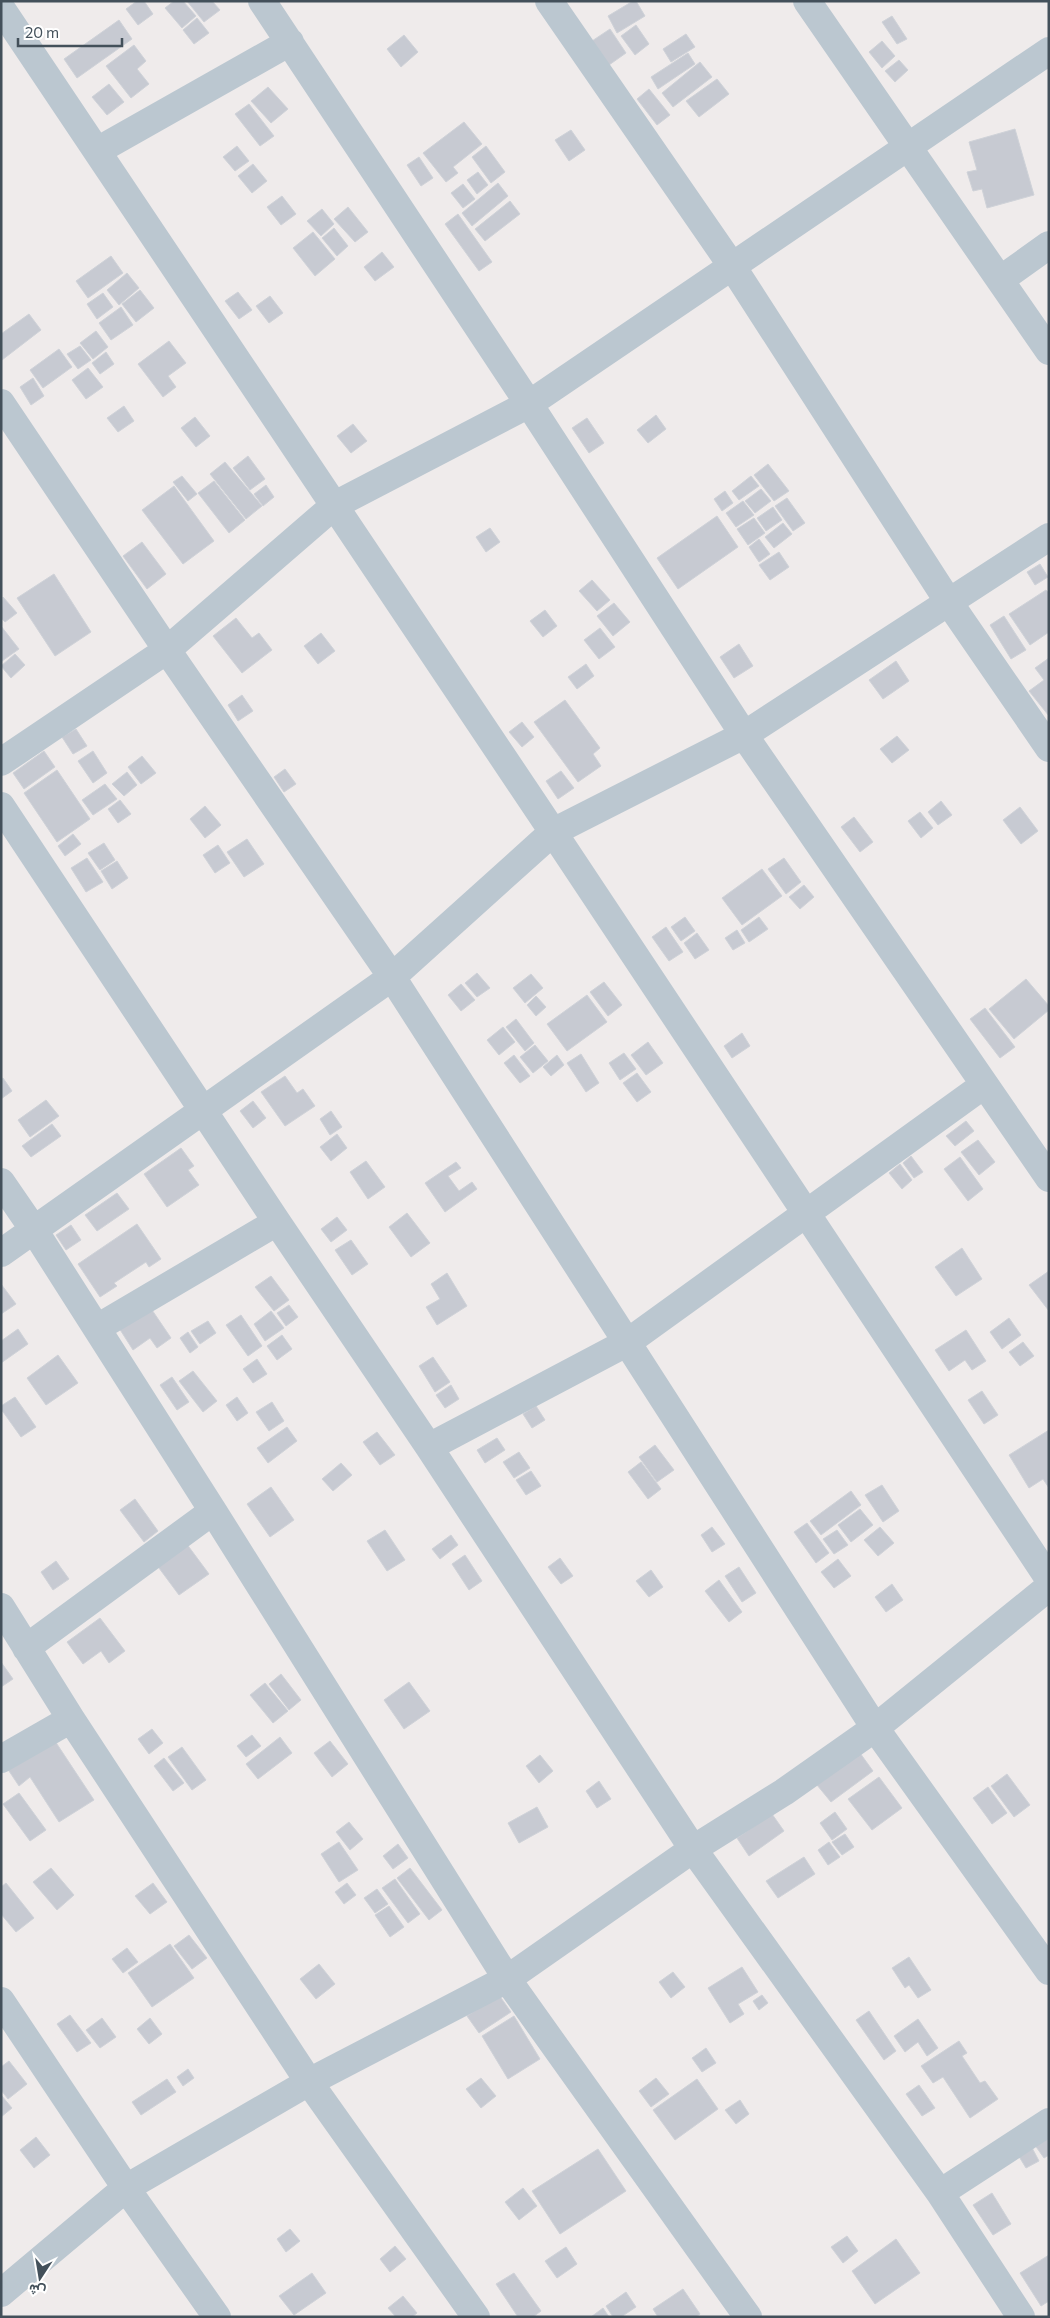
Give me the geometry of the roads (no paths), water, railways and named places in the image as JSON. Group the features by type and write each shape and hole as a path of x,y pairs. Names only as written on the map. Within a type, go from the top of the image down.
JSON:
{"street":[{"path":"262,1 529,404 744,735 1049,1178"},
{"path":"549,1 732,266 948,601 1049,748"},
{"path":"807,1 906,148 1049,351"},
{"path":"1,8 335,505 1049,1580"},
{"path":"97,150 290,42"},
{"path":"1,762 167,650 335,505 529,404 1049,51"},
{"path":"1000,280 1049,245"},
{"path":"1,402 167,650 392,977 875,1728 1049,1971"},
{"path":"1,1253 392,977 553,832 744,735 1049,537"},
{"path":"1,806 429,1447 693,1849 940,2194 1021,2317"},
{"path":"429,1447 628,1342 984,1085"},
{"path":"1,1182 97,1328 507,1979 748,2317"},
{"path":"97,1328 277,1222"},
{"path":"26,1648 213,1511"},
{"path":"1,2293 126,2188 309,2082 507,1979 693,1849 784,1792 875,1728 1049,1587"},
{"path":"1,1607 71,1719 309,2082 476,2317"},
{"path":"1,1760 71,1719"},
{"path":"1,2001 126,2188 217,2317"},
{"path":"940,2194 1049,2122"}]}
